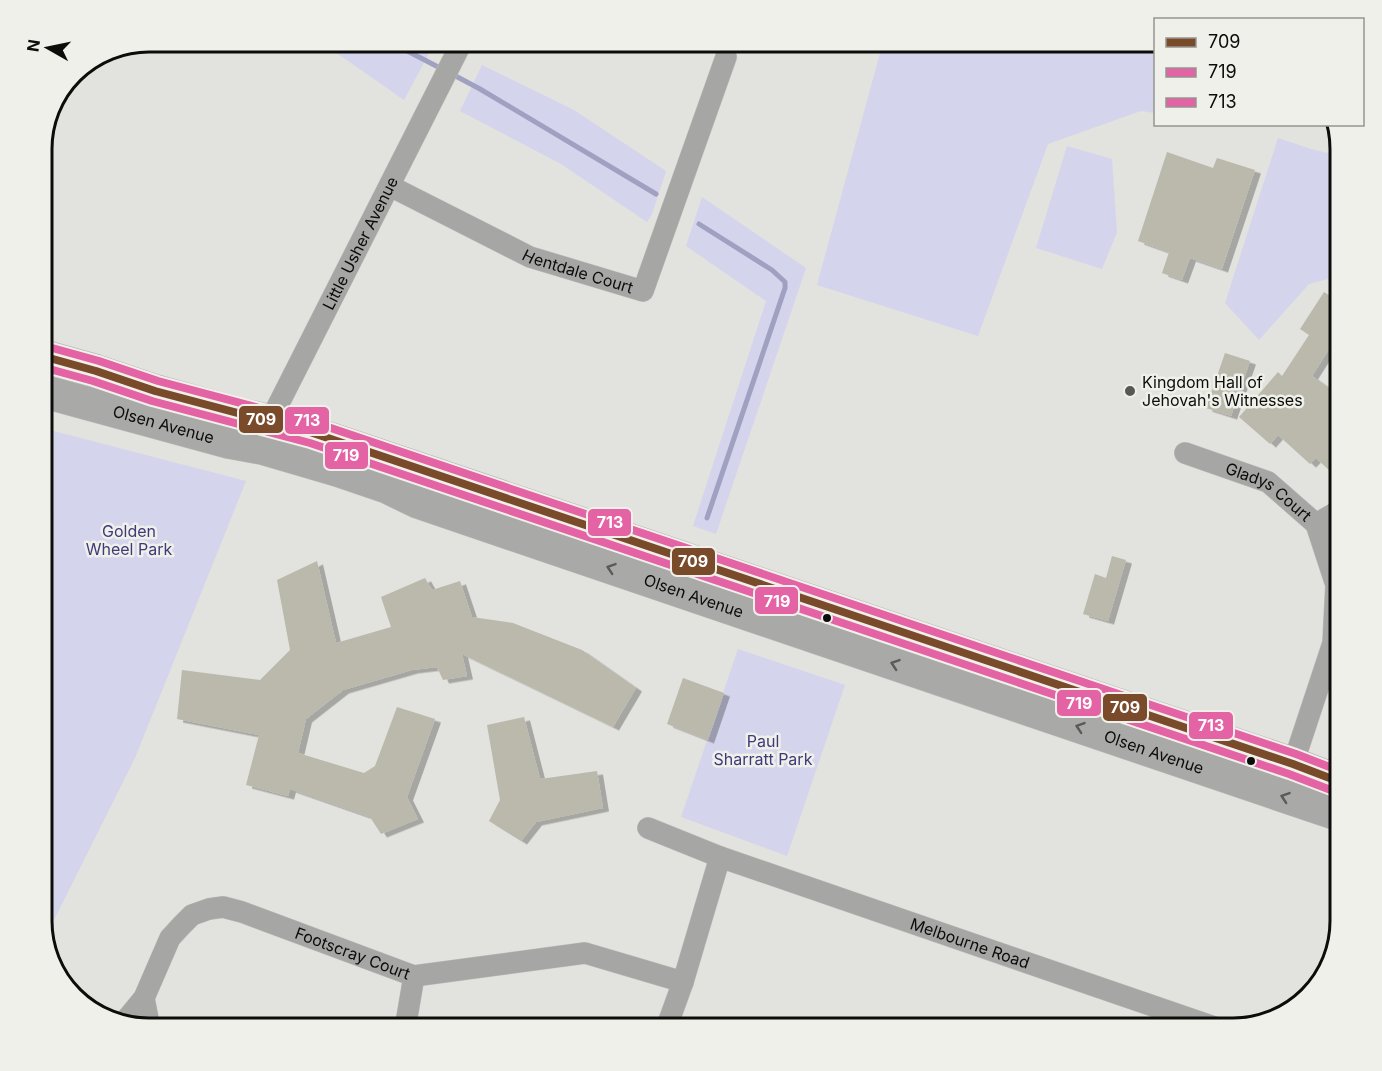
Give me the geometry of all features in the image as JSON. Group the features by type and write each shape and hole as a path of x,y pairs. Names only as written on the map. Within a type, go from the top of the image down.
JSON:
{"main road":[{"name":"Olsen Avenue","path":"53,359 238,414 266,434 337,470 387,487 418,502 1330,812"},
{"name":"Olsen Avenue","path":"53,394 218,439 266,434 313,433 1330,778"}],"street":[{"name":"Little Usher Avenue","path":"266,434 458,52"},
{"name":"Hentdale Court","path":"390,186 530,256 643,291 726,57"},
{"name":"Gladys Court","path":"1185,453 1268,482 1316,524 1330,567"},
{"path":"1316,524 1330,516"},
{"name":"Gladys Court","path":"1293,764 1330,653"},
{"name":"Melbourne Road","path":"648,828 720,857 1187,1018"},
{"path":"670,1018 720,857"},
{"name":"Footscray Court","path":"129,1017 144,998 170,938 192,915 223,907 414,976 585,953 683,982"},
{"path":"407,1018 414,976"},
{"path":"144,998 148,1018"}],"green space":[{"path":"335,52 430,52 404,100"},
{"path":"880,52 1154,52 1154,113 1141,111 1048,144 978,336 817,285"},
{"path":"482,65 574,110 666,171 652,214 647,222 561,164 460,111"},
{"path":"1278,138 1330,154 1330,279 1309,284 1259,340 1225,303"},
{"path":"1067,146 1112,159 1117,232 1102,269 1036,248"},
{"path":"702,197 806,268 716,534 693,526 766,301 686,246"},
{"name":"Golden Wheel Park","path":"53,431 246,481 135,758 53,922"},
{"name":"Paul Sharratt Park","path":"738,649 845,685 787,856 681,817"}],"building":[{"path":"1167,152 1213,168 1217,158 1255,170 1222,269 1190,258 1182,280 1162,273 1169,252 1138,241"},
{"path":"1324,292 1330,296 1330,348 1312,376 1330,389 1330,471 1316,458 1310,464 1278,435 1270,444 1239,417 1278,372 1282,376 1309,335 1300,329"},
{"path":"1225,353 1250,361 1231,416 1206,408"},
{"path":"1112,556 1126,560 1108,621 1083,614 1095,574 1106,578"},
{"path":"317,561 336,643 391,627 381,597 425,578 432,590 460,581 472,617 513,623 582,650 636,688 613,727 462,654 467,676 443,680 437,667 412,670 343,690 306,719 298,753 364,773 375,766 397,707 435,719 407,797 418,819 381,834 370,817 290,789 288,796 246,785 259,735 177,719 182,670 260,680 290,650 277,580"},
{"path":"683,678 724,693 708,740 667,724"},
{"path":"524,717 540,779 597,771 603,808 536,822 521,841 489,821 500,800 487,725"}],"waterway":[{"path":"409,52 442,69"},
{"path":"450,73 656,194"},
{"path":"699,224 772,270 785,282 785,288 707,518"}],"transit line":[{"name":"713","path":"53,348 158,381 316,423 1330,767"},
{"name":"709","path":"53,359 155,391 313,433 1330,778"},
{"name":"719","path":"53,370 152,401 310,443 1330,790"}],"place":[{"name":"Kingdom Hall of Jehovah's Witnesses","path":"1130,391"}]}
